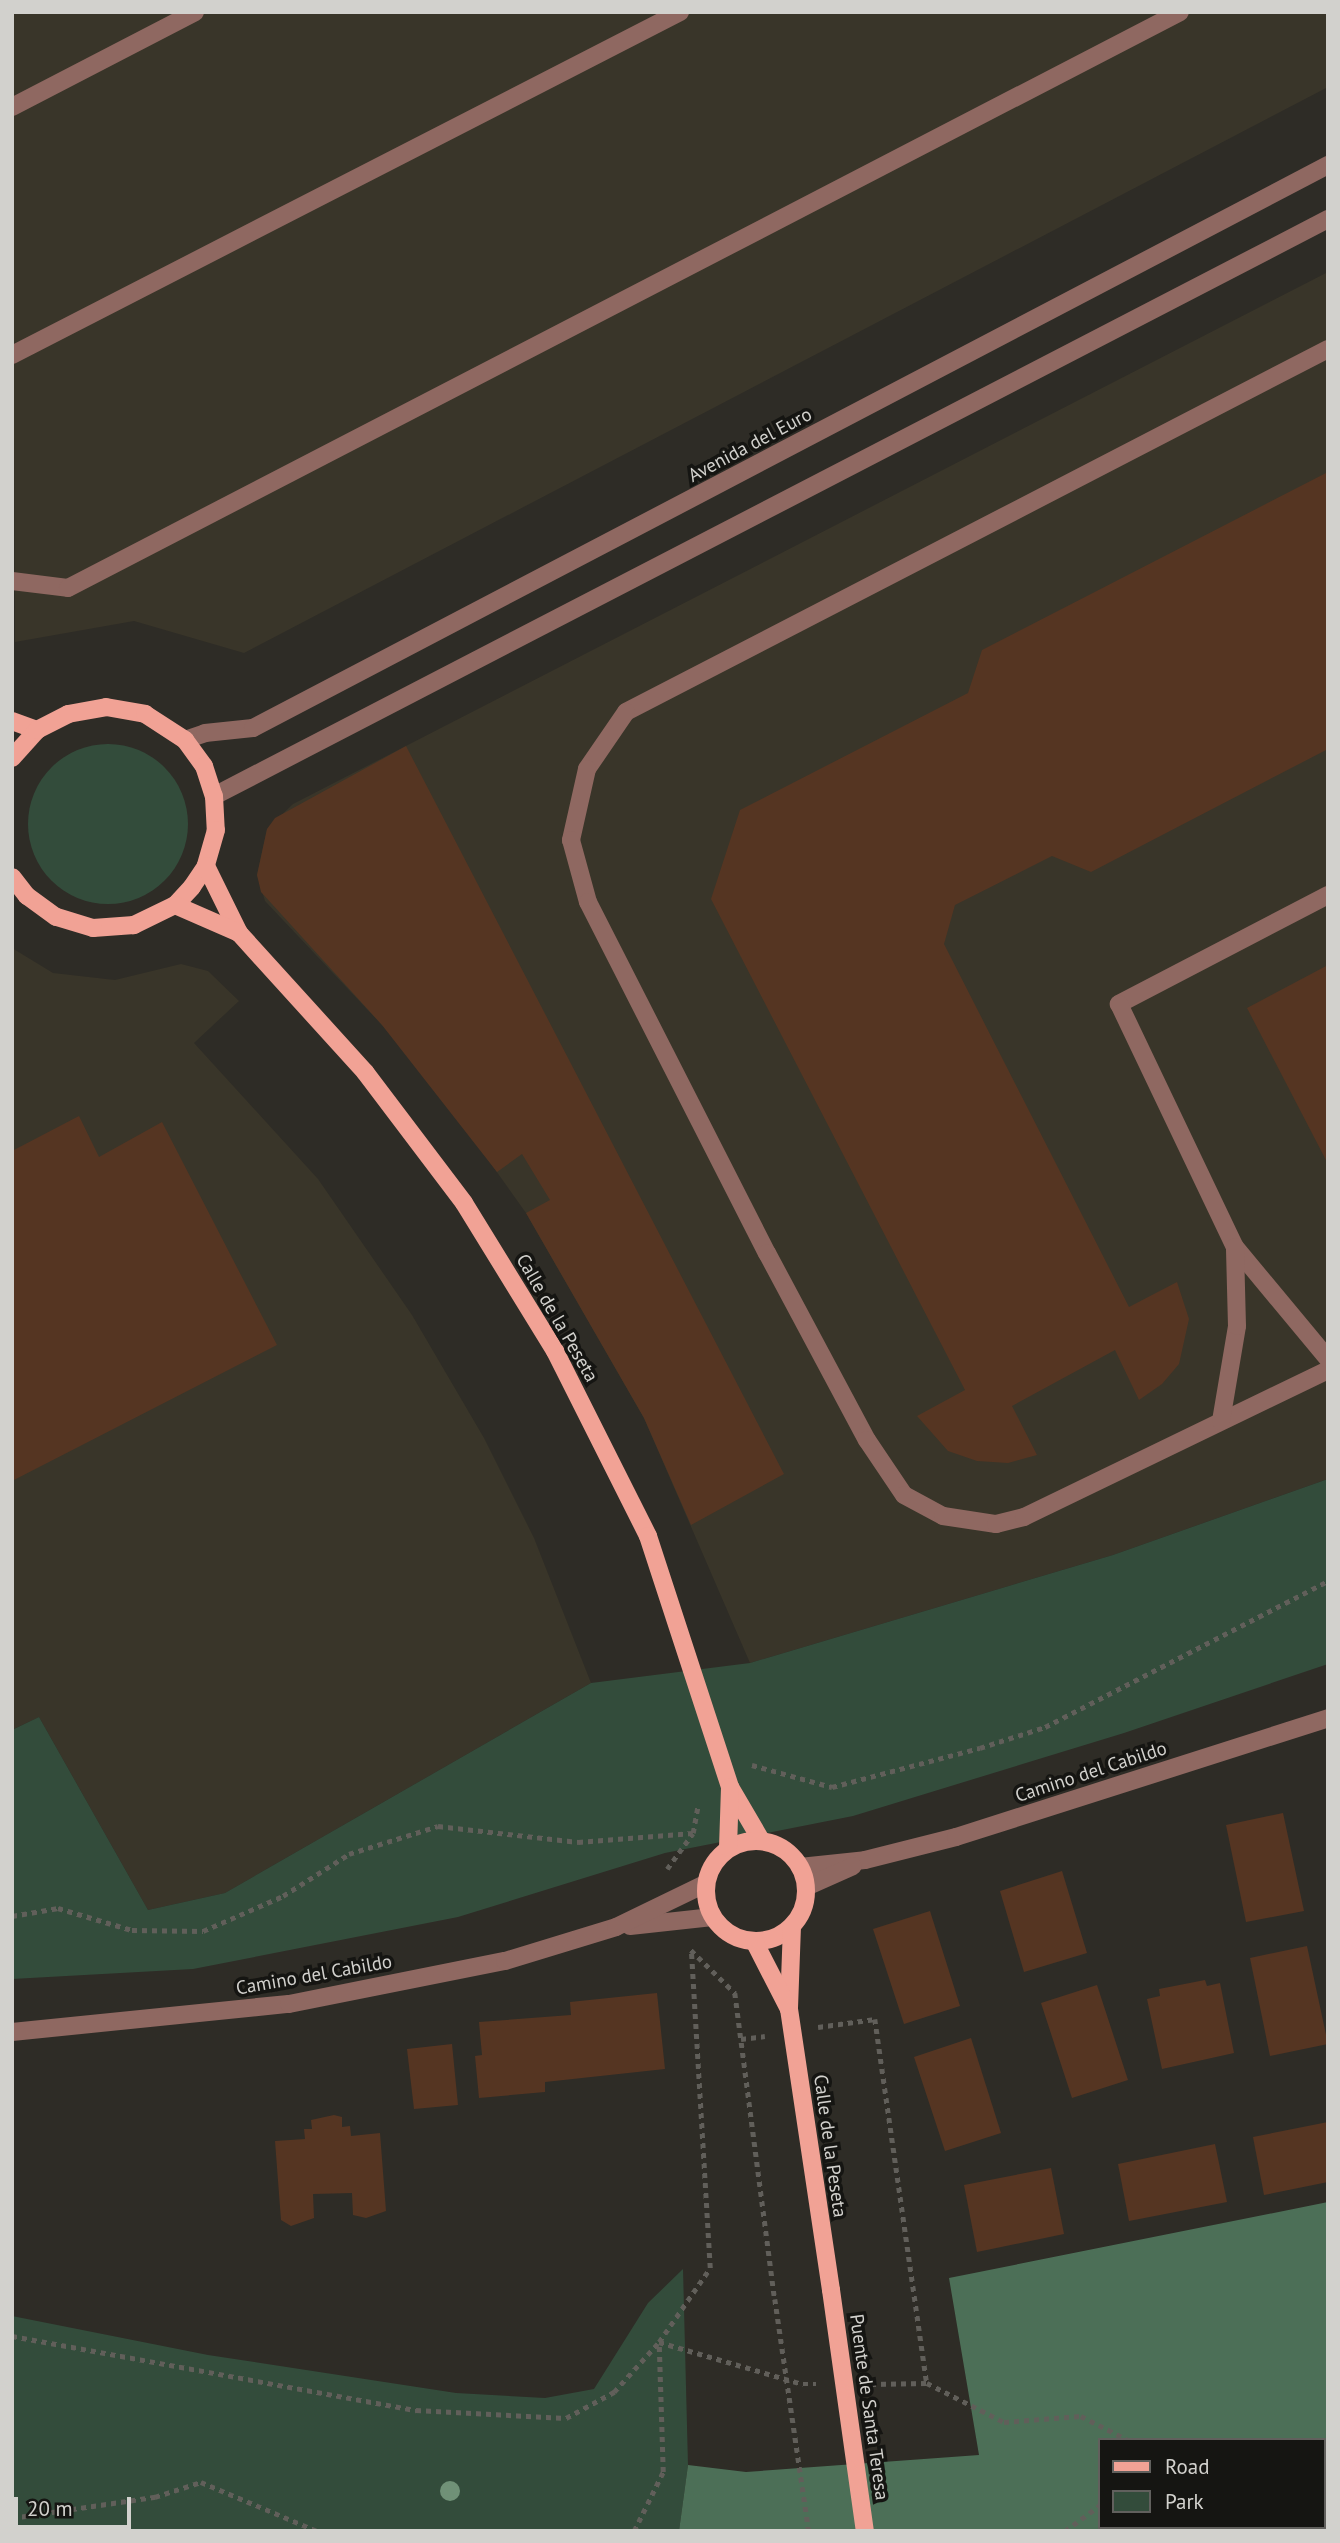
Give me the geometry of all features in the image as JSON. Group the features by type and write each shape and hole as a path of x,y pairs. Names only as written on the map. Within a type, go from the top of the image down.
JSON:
{"main road":[{"path":"12,758 37,730 68,713 106,707 145,714 185,740 204,766 214,796 216,830 206,866 175,905 134,925 93,928 56,917 20,897 12,877"},
{"path":"12,721 37,730"},
{"name":"Calle de la Peseta","path":"206,866 239,933 365,1073 464,1203 555,1351 648,1536 728,1780 761,1840"},
{"name":"Calle de la Peseta","path":"175,905 239,933"},
{"name":"Calle de la Peseta","path":"728,1780 728,1848"},
{"path":"761,1840 784,1849 800,1867 806,1887 806,1901 792,1926 768,1940 754,1941 723,1930 713,1917 705,1884 709,1870 728,1848 761,1840"},
{"name":"Calle de la Peseta","path":"792,1926 789,2008 831,2290"},
{"name":"Calle de la Peseta","path":"754,1941 789,2008"},
{"name":"Puente de Santa Teresa","path":"831,2290 865,2531"}],"street":[{"path":"12,107 195,12"},
{"path":"12,355 680,12"},
{"path":"12,581 68,588 1180,12"},
{"name":"Avenida del Euro","path":"185,740 205,733 253,728 1328,164"},
{"path":"214,796 1328,219"},
{"path":"1328,349 626,712 587,769 571,840 588,902 606,938 848,1405 904,1495 943,1516 996,1524 1024,1517 1328,1370"},
{"path":"1328,895 1119,1004 1235,1247 1328,1359"},
{"path":"1221,1421 1237,1326 1235,1247"},
{"name":"Camino del Cabildo","path":"800,1867 865,1860 956,1837 1328,1718"},
{"name":"Camino del Cabildo","path":"806,1887 865,1860"},
{"name":"Camino del Cabildo","path":"12,2032 289,2004 505,1961 616,1927 705,1884"},
{"name":"Camino del Cabildo","path":"616,1927 713,1917"}],"path":[{"path":"12,1916 58,1908 132,1930 203,1931 283,1896 349,1854 438,1826 578,1842 693,1833 703,1779 728,1780 751,1765 832,1787 980,1748 1045,1727 1328,1581"},
{"path":"12,2336 416,2410 566,2418 614,2392 659,2342 710,2268 691,1950 735,1993 809,2531"},
{"path":"823,2027 875,2019 927,2383"},
{"path":"659,2342 803,2384 831,2384"},
{"path":"634,2531 663,2472 659,2342"},
{"path":"858,2384 927,2383 1004,2422 1081,2416 1124,2438"},
{"path":"12,2518 155,2497 201,2482 317,2531"},
{"path":"1065,2531 1098,2506"}],"shaded area":[{"path":"12,12 1328,12 1328,87 244,653 134,621 15,642"},
{"path":"1328,272 1328,1479 1113,1555 750,1663 644,1418 526,1213 447,1102 382,1025 265,901 257,875 267,829 293,804"},
{"path":"12,948 53,973 115,980 181,964 208,971 239,1001 194,1043 318,1179 412,1315 484,1438 534,1538 591,1683 225,1893 148,1910 39,1717 12,1730"}],"green space":[{"path":"108,744 139,750 164,768 182,793 188,824 182,855 164,880 139,898 108,904 77,898 52,880 34,855 28,824 34,793 52,768 77,750"},
{"path":"1328,1479 1328,1664 1124,1733 853,1816 665,1853 458,1917 193,1969 12,1979 12,1730 39,1717 148,1910 225,1893 591,1683 750,1663 1113,1555"},
{"path":"1328,2202 1328,2531 679,2531 688,2465 746,2472 979,2455 949,2278"},
{"path":"683,2269 688,2465 679,2531 12,2531 12,2316 208,2355 456,2393 545,2398 594,2389 648,2303"}],"building":[{"path":"1328,472 1328,749 1091,872 1052,856 955,905 944,944 1129,1307 1177,1282 1189,1319 1179,1364 1162,1384 1139,1400 1115,1350 1012,1406 1037,1455 1008,1463 977,1461 948,1451 917,1416 965,1390 711,899 740,810 968,693 982,650"},
{"path":"406,746 784,1474 691,1525 644,1418 526,1213 550,1200 522,1154 497,1172 382,1025 261,892 257,875 267,829 275,818"},
{"path":"1328,965 1328,1164 1247,1008"},
{"path":"79,1116 99,1157 162,1122 277,1345 12,1481 12,1151"},
{"path":"1283,1813 1304,1911 1246,1922 1226,1825"},
{"path":"1062,1871 1087,1953 1024,1972 1000,1891"},
{"path":"930,1911 960,2006 904,2024 873,1929"},
{"path":"1307,1946 1328,2044 1270,2056 1250,1958"},
{"path":"1205,1980 1207,1986 1220,1983 1234,2053 1162,2069 1147,1999 1160,1996 1159,1989"},
{"path":"1097,1985 1128,2080 1072,2098 1041,2003"},
{"path":"657,1993 665,2069 545,2082 545,2092 479,2098 475,2056 482,2055 479,2022 571,2015 570,2002"},
{"path":"971,2038 1001,2133 945,2151 914,2057"},
{"path":"452,2044 458,2105 414,2109 407,2049"},
{"path":"334,2115 342,2117 342,2127 350,2126 351,2136 380,2133 386,2211 366,2218 353,2215 352,2193 313,2194 314,2218 291,2226 281,2220 275,2141 305,2139 304,2129 312,2129 311,2120"},
{"path":"1328,2122 1328,2182 1264,2195 1253,2137"},
{"path":"1215,2144 1227,2202 1129,2221 1118,2164"},
{"path":"1051,2168 1064,2234 977,2252 964,2185"}]}
